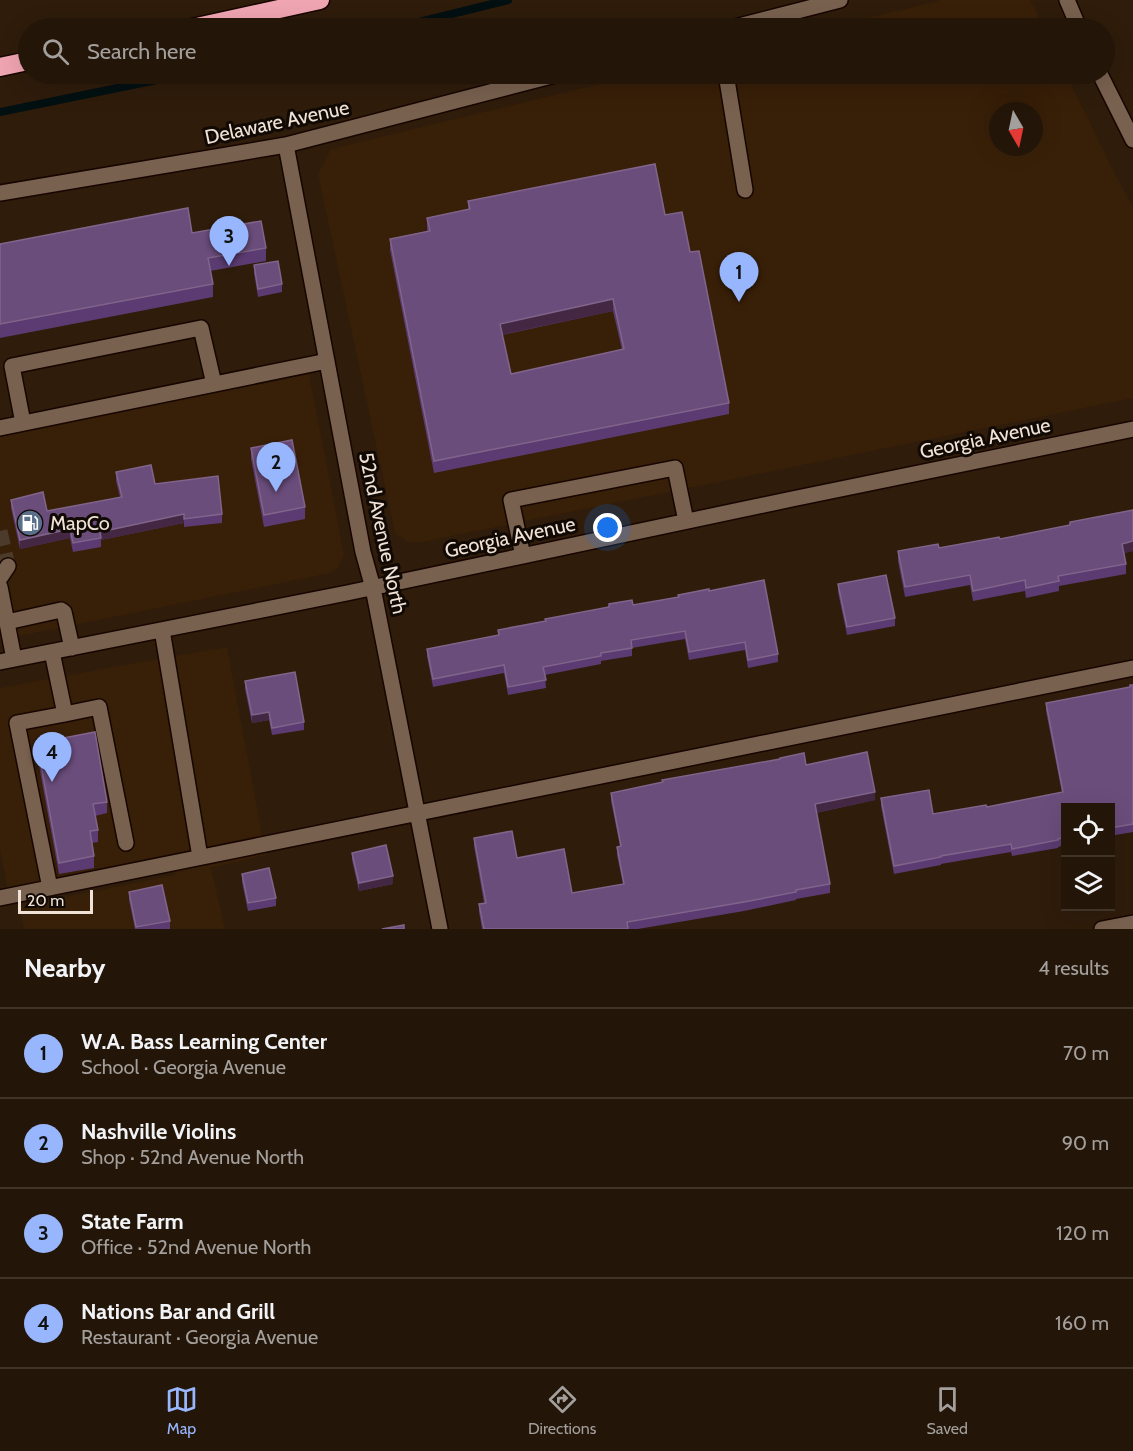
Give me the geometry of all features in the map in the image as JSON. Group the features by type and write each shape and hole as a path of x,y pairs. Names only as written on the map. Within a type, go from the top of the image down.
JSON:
{"highway":[{"path":"238,18 320,0"},
{"path":"0,67 18,63"}],"street":[{"path":"770,18 840,0"},
{"path":"1067,0 1075,18"},
{"name":"Delaware Avenue","path":"0,193 286,145 521,84"},
{"path":"728,84 745,189"},
{"path":"1105,84 1133,140"},
{"name":"52nd Avenue North","path":"286,145 363,552 373,588 440,929"},
{"path":"23,423 12,366 201,328 214,384"},
{"path":"0,428 327,361"},
{"name":"Georgia Avenue","path":"7,661 373,588 1133,429"},
{"path":"523,556 511,500 675,468 686,521"},
{"path":"0,587 7,622 7,661"},
{"path":"7,622 61,610 64,612 72,648"},
{"path":"162,630 200,857"},
{"path":"52,652 64,714"},
{"path":"0,898 1133,668"},
{"path":"50,888 17,723 99,707 126,843"},
{"path":"1102,929 1133,923"}],"shaded area":[{"path":"942,0 1030,0 1039,18 867,18"},
{"path":"601,84 1071,84 1133,207 1133,398 422,542 408,542 395,533 318,174 331,149"},
{"path":"309,374 344,555 338,568 330,573 0,640 0,436"},
{"path":"227,647 266,855 211,868 225,929 24,929 19,906 175,875 171,857 8,890 0,851 0,688"}],"building":[{"path":"655,164 665,215 682,212 690,252 699,251 729,403 434,461 390,239 430,231 427,218 470,209 468,201","holes":["613,299 624,349 511,374 500,324"]},
{"path":"188,208 192,233 261,221 266,248 208,258 213,284 0,324 0,244"},
{"path":"278,261 282,284 258,289 254,265"},
{"path":"292,440 305,507 264,515 251,448"},
{"path":"151,465 155,484 218,476 222,514 184,519 184,514 100,532 101,538 73,543 70,529 20,540 11,500 43,492 47,511 122,497 116,472"},
{"path":"1133,510 1133,541 1122,544 1126,564 1058,576 1059,581 1026,588 1025,580 973,591 970,575 905,587 898,551 938,544 939,548 999,537 1000,539"},
{"path":"886,575 895,618 847,627 838,584"},
{"path":"764,580 778,654 748,660 745,642 689,652 685,631 631,640 632,648 543,667 546,680 508,687 504,665 433,679 427,649 499,635 498,630 609,607 609,604 632,600 633,605"},
{"path":"295,672 304,722 272,728 269,712 252,715 245,681"},
{"path":"1133,685 1133,824 1115,827 1115,803 1061,803 1061,838 1058,840 1012,849 1011,844 894,866 881,798 929,790 933,814 986,805 987,807 1063,792 1046,703"},
{"path":"95,732 107,802 93,804 98,830 90,831 94,856 59,863 37,743"},
{"path":"867,752 875,792 815,804 830,884 744,902 627,922 628,929 484,929 479,904 486,903 474,838 512,831 517,858 564,849 572,893 624,884 617,847 621,846 611,793 663,782 662,780 804,753 806,765"},
{"path":"386,845 393,876 359,883 352,853"},
{"path":"269,868 276,898 248,903 242,874"},
{"path":"162,885 170,921 136,927 129,892"},
{"path":"404,925 404,929 382,929"}],"waterway":[{"path":"435,18 508,0"},
{"path":"0,112 137,84"}],"tunnel":[{"path":"0,531 8,566"}],"place":[{"name":"State Farm","path":"229,266"},
{"name":"W.A. Bass Learning Center","path":"739,302"},
{"name":"Nashville Violins","path":"276,492"},
{"name":"MapCo","path":"30,523"},
{"name":"Nations Bar and Grill","path":"52,782"}]}
